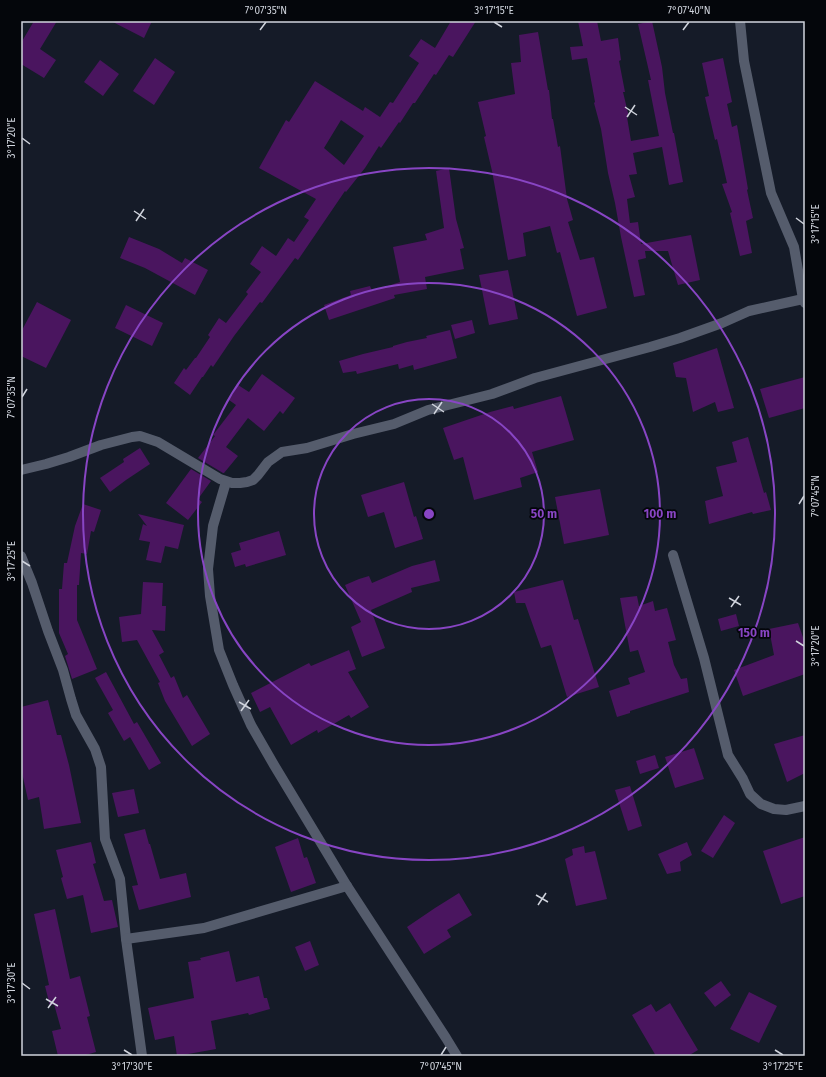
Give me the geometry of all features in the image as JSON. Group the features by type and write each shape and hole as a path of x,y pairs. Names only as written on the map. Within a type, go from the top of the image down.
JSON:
{"street":[{"path":"21,470 69,457 101,445 140,436 158,442 206,472 226,482 240,483 252,480 268,462 282,452 308,448 353,434 394,424 428,410 492,394 535,378 680,338 722,323 749,311 804,301 794,247 772,193 744,60 740,21"},
{"path":"226,482 213,526 208,569 210,596 219,650 232,685 251,725 347,886 457,1056"},
{"path":"673,554 704,658 728,755 750,794 760,804 774,809 786,810 805,806"},
{"path":"21,556 63,670 76,715 95,749 101,767 105,839 120,879 126,940 142,1056"},
{"path":"126,940 204,928 347,886"}],"building":[{"path":"34,21 57,21 40,49 56,60 44,78 21,64 21,43"},
{"path":"111,21 152,21 144,38"},
{"path":"451,21 476,21 453,57 449,55 436,75 434,74 415,103 413,103 381,148 379,146 365,168 346,192 345,191 298,260 295,258 262,303 260,302 234,336 213,367 211,365 190,395 174,383 184,368 186,370 196,358 210,337 208,335 219,318 226,323 248,294 246,292 261,272 250,264 262,246 276,256 288,238 294,242 309,220 304,217 316,199 259,168 286,120 289,122 315,81 363,111 365,107 380,117 390,102 393,103 419,63 409,56 421,39 435,48","holes":["341,120 364,136 344,165 324,148"]},
{"path":"578,21 597,21 601,41 618,38 621,60 619,61 625,92 623,92 629,117 627,117 631,141 659,136 648,80 651,80 638,24 652,21 683,182 669,185 662,147 633,153 637,174 629,175 635,197 627,199 630,223 638,222 641,244 691,235 700,280 678,285 668,251 645,251 646,258 638,260 645,295 634,297 608,173 601,129 594,103 587,58 572,60 570,47 583,46"},
{"path":"538,32 549,90 552,119 558,147 560,146 567,199 573,220 568,222 580,260 594,257 607,308 577,316 560,252 557,253 550,226 523,233 526,256 508,260 492,171 484,137 486,136 478,102 515,94 511,63 521,62 519,35"},
{"path":"155,58 175,72 154,105 133,91"},
{"path":"723,58 732,102 727,104 732,127 737,125 753,218 746,221 752,253 740,256 730,213 732,212 722,184 727,183 717,139 715,140 705,97 709,96 702,63"},
{"path":"100,60 119,74 103,96 84,82"},
{"path":"449,168 456,219 464,248 460,249 464,269 425,277 427,289 394,295 395,298 329,320 324,305 351,295 350,291 370,286 372,291 400,282 393,247 427,240 425,234 444,228 436,171"},
{"path":"129,237 159,249 182,263 185,258 208,270 195,295 145,268 120,258"},
{"path":"508,270 518,319 489,325 479,275"},
{"path":"37,302 71,320 46,368 21,356 21,332"},
{"path":"126,305 163,323 152,346 115,328"},
{"path":"472,320 475,333 455,339 451,325"},
{"path":"450,330 457,358 414,370 413,365 399,369 398,364 357,374 356,371 343,373 339,361 427,338 426,336"},
{"path":"717,348 734,408 718,412 715,402 693,412 686,378 676,377 673,363"},
{"path":"262,374 295,398 283,414 280,411 264,431 248,418 226,447 238,456 223,473 198,458 215,436 213,435 236,405 229,400 238,385 249,392"},
{"path":"805,377 805,408 769,418 760,389"},
{"path":"561,396 574,440 532,452 538,472 520,478 522,487 474,500 463,457 454,460 443,428 490,412 513,406 514,409"},
{"path":"748,437 764,493 766,492 771,510 753,514 752,512 709,524 705,501 723,496 716,467 737,462 732,442"},
{"path":"140,448 150,464 110,492 100,478 124,462 123,459"},
{"path":"191,469 211,481 198,499 202,502 188,520 166,503"},
{"path":"404,482 414,517 416,516 423,539 395,548 384,512 368,517 361,495"},
{"path":"600,489 609,535 564,544 555,497"},
{"path":"83,504 101,510 94,532 91,531 87,554 81,553 79,585 77,585 77,620 97,669 72,679 65,656 68,654 59,633 59,589 62,589 64,563 67,563 75,526"},
{"path":"138,514 184,525 178,549 165,546 161,563 146,560 150,542 139,540 143,524 147,526"},
{"path":"279,531 286,555 246,567 245,564 235,567 231,553 241,550 239,543"},
{"path":"435,560 440,581 411,588 412,592 371,610 385,648 362,657 351,627 361,622 345,585 369,576 372,583 412,566"},
{"path":"563,580 574,620 578,619 599,687 567,697 551,645 541,648 525,603 516,603 514,592"},
{"path":"143,582 163,583 162,606 166,606 165,631 152,630 164,652 159,655 171,678 174,676 183,698 187,695 210,734 192,746 165,701 158,683 160,682 137,640 122,642 119,617 141,614"},
{"path":"637,596 639,606 653,601 655,611 667,608 676,640 668,642 674,665 681,679 687,678 689,692 630,711 630,713 617,717 609,691 630,684 628,678 645,672 638,650 630,652 620,598"},
{"path":"736,614 739,626 721,631 718,619"},
{"path":"798,623 805,643 805,674 743,696 734,670 774,655 769,629"},
{"path":"349,650 356,669 348,672 369,707 351,718 349,715 318,733 317,730 291,745 270,707 260,712 251,693 309,663 311,666"},
{"path":"106,672 134,724 137,722 161,763 149,770 130,737 124,741 108,713 113,710 95,678"},
{"path":"48,700 57,735 61,735 81,823 44,829 39,797 28,800 21,768 21,707"},
{"path":"805,735 805,773 787,782 774,744"},
{"path":"694,748 704,779 675,788 665,757"},
{"path":"655,755 659,768 640,774 636,761"},
{"path":"630,786 642,826 628,831 615,790"},
{"path":"134,789 139,813 118,817 112,793"},
{"path":"724,815 735,823 713,858 701,851"},
{"path":"145,829 160,879 186,873 191,897 139,910 132,886 138,885 124,834"},
{"path":"805,837 805,896 781,904 763,851"},
{"path":"298,838 304,858 307,857 316,883 291,892 275,847"},
{"path":"91,842 96,863 93,864 104,901 112,900 118,927 91,933 83,895 67,899 61,878 63,877 56,850"},
{"path":"687,842 692,855 680,862 681,871 667,874 658,854"},
{"path":"584,846 585,853 595,851 607,899 576,906 565,859 573,855 572,849"},
{"path":"459,893 472,915 447,930 451,937 424,954 407,927"},
{"path":"55,909 70,979 80,976 90,1016 87,1017 96,1052 82,1056 58,1056 52,1031 61,1029 54,1004 50,1006 45,986 49,985 34,914"},
{"path":"310,941 319,965 305,971 295,947"},
{"path":"229,951 236,982 259,976 264,998 267,998 270,1009 249,1015 248,1013 211,1021 216,1049 177,1056 174,1036 155,1040 148,1008 194,998 188,962 201,960 200,958"},
{"path":"721,981 731,995 715,1007 704,993"},
{"path":"749,992 777,1006 759,1043 730,1029"},
{"path":"670,1003 698,1050 688,1056 656,1056 632,1015 651,1004 656,1012"}]}
